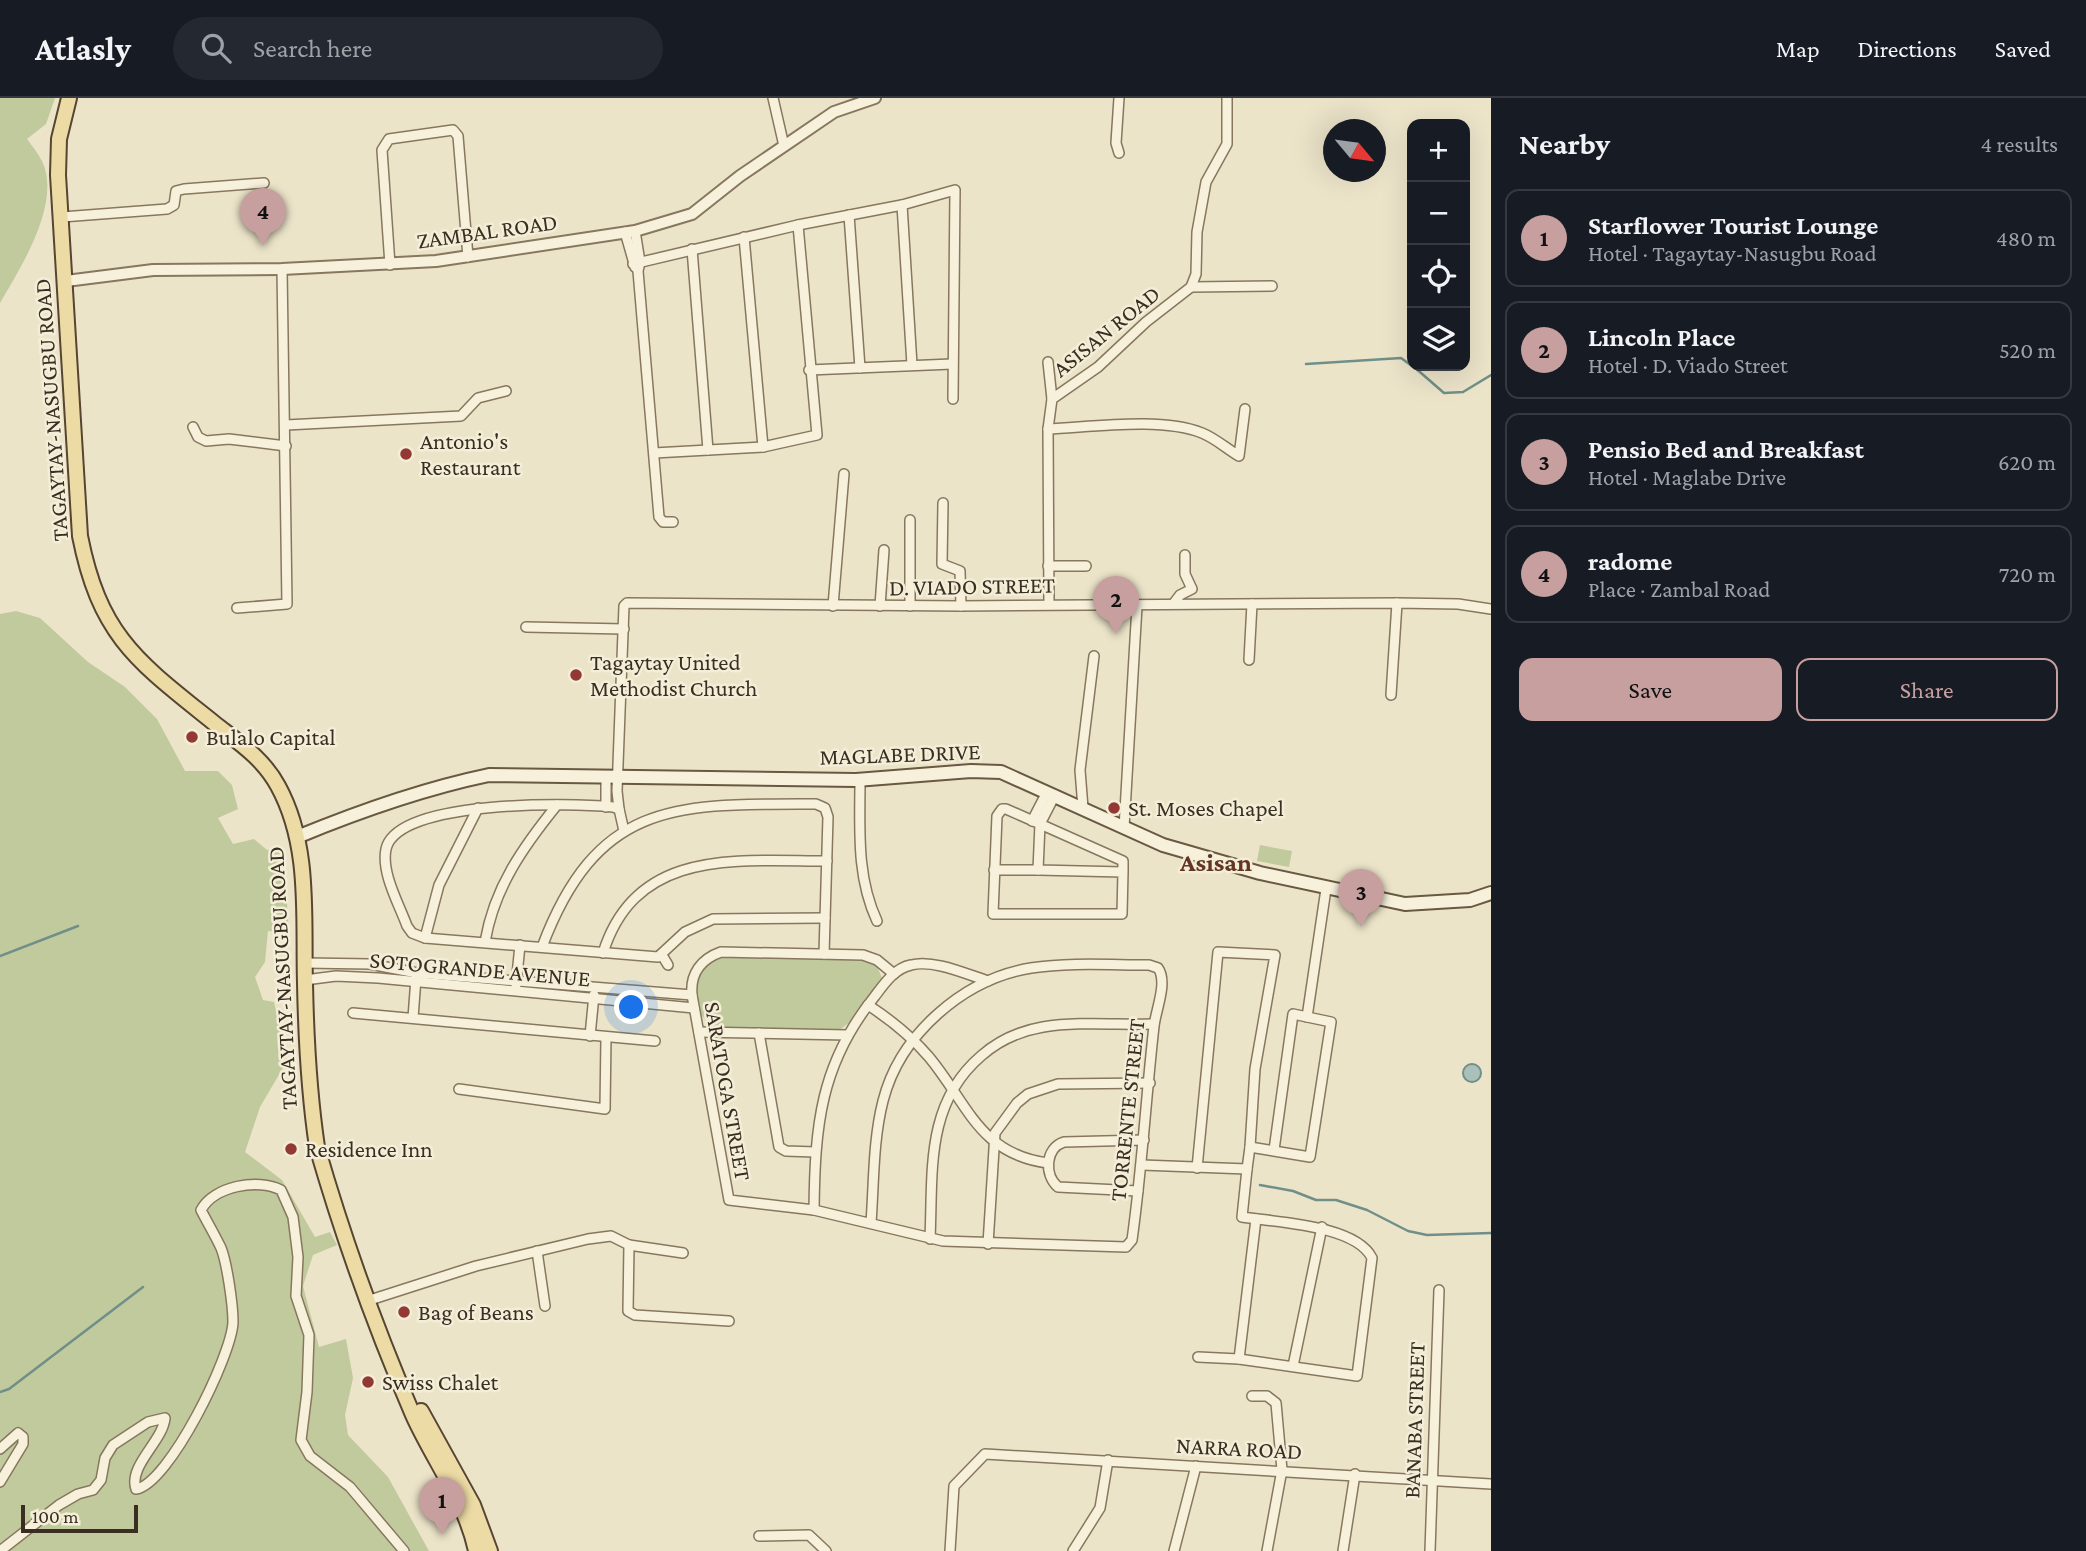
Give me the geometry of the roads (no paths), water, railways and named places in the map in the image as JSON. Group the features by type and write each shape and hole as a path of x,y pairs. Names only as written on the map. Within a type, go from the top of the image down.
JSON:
{"main road":[{"name":"TAGAYTAY-NASUGBU ROAD","path":"69,98 59,139 66,335 80,536 98,601 113,629 146,667 256,756 278,786 297,838 303,872 304,980 317,1147 410,1405 463,1511 476,1551"},
{"name":"MAGLABE DRIVE","path":"297,838 385,802 435,786 489,775 860,779 971,771 1001,772 1124,828 1215,862 1378,901 1418,905 1470,900 1491,892"},
{"name":"TAGAYTAY-NASUGBU ROAD","path":"370,1300 376,1336 404,1417 463,1529 470,1551"},
{"name":"TAGAYTAY-NASUGBU ROAD","path":"370,1300 387,1332 419,1408 473,1505 490,1551"}],"street":[{"path":"773,98 784,146"},
{"name":"ZAMBAL ROAD","path":"66,281 153,270 282,269 390,264 468,257 630,232 692,214 740,176 834,112 875,98"},
{"path":"1119,98 1116,142 1119,153"},
{"name":"ASISAN ROAD","path":"1049,604 1048,429 1052,399 1098,367 1146,321 1191,287 1196,274 1197,232 1206,182 1227,144 1227,98"},
{"path":"390,264 382,150 389,139 453,130 458,136 468,257"},
{"path":"62,217 167,209 174,205 176,191 264,183"},
{"path":"637,266 692,249 902,205 955,190 953,399"},
{"path":"902,205 912,365"},
{"path":"849,215 860,368"},
{"path":"654,453 763,447 817,435 809,370 798,225"},
{"path":"630,232 637,266 659,517 663,522 673,522"},
{"path":"744,237 763,447"},
{"path":"692,249 708,450"},
{"path":"237,608 287,604 282,269"},
{"path":"1191,287 1272,286"},
{"path":"1048,362 1052,399"},
{"path":"809,370 952,363"},
{"path":"285,425 461,416 478,398 506,391"},
{"path":"1048,429 1144,426 1184,428 1204,434 1240,456 1245,409"},
{"path":"193,427 198,436 206,441 229,439 286,446"},
{"path":"833,606 844,474"},
{"path":"943,503 942,564 961,571 961,606"},
{"path":"910,520 910,606"},
{"path":"880,606 884,551"},
{"path":"1174,604 1180,595 1192,589 1185,574 1185,555"},
{"path":"1048,566 1086,566"},
{"name":"D. VIADO STREET","path":"612,776 624,606 627,603 1137,606 1397,603 1458,604 1491,609"},
{"path":"1391,695 1397,603"},
{"path":"1249,660 1252,604"},
{"path":"1124,828 1137,606"},
{"path":"526,627 624,629"},
{"path":"1083,808 1080,770 1094,656"},
{"path":"606,807 612,776"},
{"path":"612,776 624,831"},
{"path":"860,779 860,860 868,902 877,921"},
{"path":"1038,870 1036,822 1051,794"},
{"path":"542,947 557,908 579,872 624,831 662,816 700,806 816,804 827,812 824,954"},
{"path":"619,809 557,805 478,808 406,826 390,839 386,849 388,872 407,926 412,933 425,938 603,953 662,955 685,932 713,919 825,918"},
{"path":"485,942 494,906 514,863 557,805"},
{"path":"425,938 439,884 478,808"},
{"path":"1006,809 1123,861 1122,914 993,914 994,870 999,812 1006,809"},
{"path":"603,953 610,934 632,901 649,887 679,870 705,862 827,861"},
{"path":"994,870 1123,872"},
{"path":"1307,1017 1326,889"},
{"path":"516,992 520,944"},
{"name":"SARATOGA STREET","path":"894,974 871,957 824,954 721,952 705,960 697,968 692,995 726,1196 735,1202 814,1210 930,1239 988,1244 1122,1248"},
{"path":"1197,1168 1218,952 1275,955 1255,1069 1242,1217 1322,1227 1368,1249 1372,1258 1357,1376 1239,1359 1198,1357"},
{"path":"662,955 668,965"},
{"name":"SOTOGRANDE AVENUE","path":"305,963 380,965 417,973 692,995"},
{"path":"360,964 360,977"},
{"path":"814,1210 815,1152 826,1085 847,1035 868,1005 894,974 908,965 918,964 988,981"},
{"path":"379,978 380,965"},
{"name":"TORRENTE STREET","path":"988,981 1030,968 1054,966 1149,965 1161,971 1132,1240 1122,1248"},
{"path":"413,1018 417,973"},
{"name":"SOTOGRANDE AVENUE","path":"304,980 379,978 416,984 694,1008"},
{"path":"871,1223 876,1137 890,1080 913,1040 947,1007 988,981"},
{"path":"590,1035 594,988"},
{"path":"868,1005 913,1040 952,1088 975,1124 993,1142 1014,1154 1048,1163"},
{"path":"353,1013 654,1041"},
{"path":"1250,1147 1310,1157 1331,1022 1293,1014 1273,1150"},
{"path":"930,1239 936,1134 952,1088 985,1052 1028,1030 1055,1025 1154,1024"},
{"path":"699,1032 847,1035"},
{"path":"759,1033 779,1147 786,1151 815,1152"},
{"path":"459,1089 605,1109 606,1037"},
{"path":"988,1244 993,1142 995,1133 1017,1103 1044,1087 1076,1083 1150,1083"},
{"path":"1138,1191 1058,1187 1052,1181 1048,1163 1054,1148 1064,1142 1144,1140"},
{"path":"1142,1166 1247,1169"},
{"path":"0,1551 78,1494 93,1490 101,1479 108,1451 148,1422 165,1418 162,1430 140,1466 134,1481 136,1489 145,1484 180,1447 215,1376 233,1322 221,1250 201,1210 211,1199 247,1185 272,1185 281,1190 293,1217 298,1257 296,1296 309,1335 307,1392 300,1440 310,1456 350,1487 404,1551"},
{"path":"1239,1359 1256,1219"},
{"path":"1293,1366 1322,1227"},
{"path":"370,1300 440,1276 537,1251 611,1236 623,1239 629,1245 683,1253"},
{"path":"629,1245 628,1311 635,1315 729,1321"},
{"path":"537,1251 545,1306"},
{"name":"BANABA STREET","path":"1430,1551 1430,1479 1439,1290"},
{"path":"1252,1396 1267,1396 1276,1403 1282,1470 1267,1551"},
{"path":"0,1449 18,1433 23,1437 23,1444 0,1482"},
{"name":"NARRA ROAD","path":"950,1551 954,1486 985,1454 1491,1484"},
{"path":"1073,1551 1100,1507 1108,1460"},
{"path":"1174,1551 1196,1466"},
{"path":"1343,1551 1355,1474"},
{"path":"759,1536 809,1535 826,1551"}],"water":[{"path":"1468,1064 1476,1064 1481,1073 1479,1080 1468,1082 1463,1077 1463,1069"}],"waterway":[{"path":"1306,364 1401,358 1407,362"},
{"path":"1419,371 1444,393 1463,392 1491,375"},
{"path":"0,956 78,926"},
{"path":"1260,1185 1293,1191 1316,1200 1336,1200 1367,1210 1408,1231 1427,1235 1491,1233"},
{"path":"0,1392 9,1389 143,1287"}],"place":[{"name":"radome","path":"263,246"},
{"name":"Antonio's Restaurant","path":"406,454"},
{"name":"Lincoln Place","path":"1116,634"},
{"name":"Tagaytay United Methodist Church","path":"576,675"},
{"name":"Bulalo Capital","path":"192,737"},
{"name":"St. Moses Chapel","path":"1114,808"},
{"name":"Pensio Bed and Breakfast","path":"1361,927"},
{"name":"Residence Inn","path":"291,1149"},
{"name":"Bag of Beans","path":"404,1312"},
{"name":"Swiss Chalet","path":"368,1382"},
{"name":"Starflower Tourist Lounge","path":"442,1535"}],"district":[{"name":"Asisan","path":"1216,862"}]}
